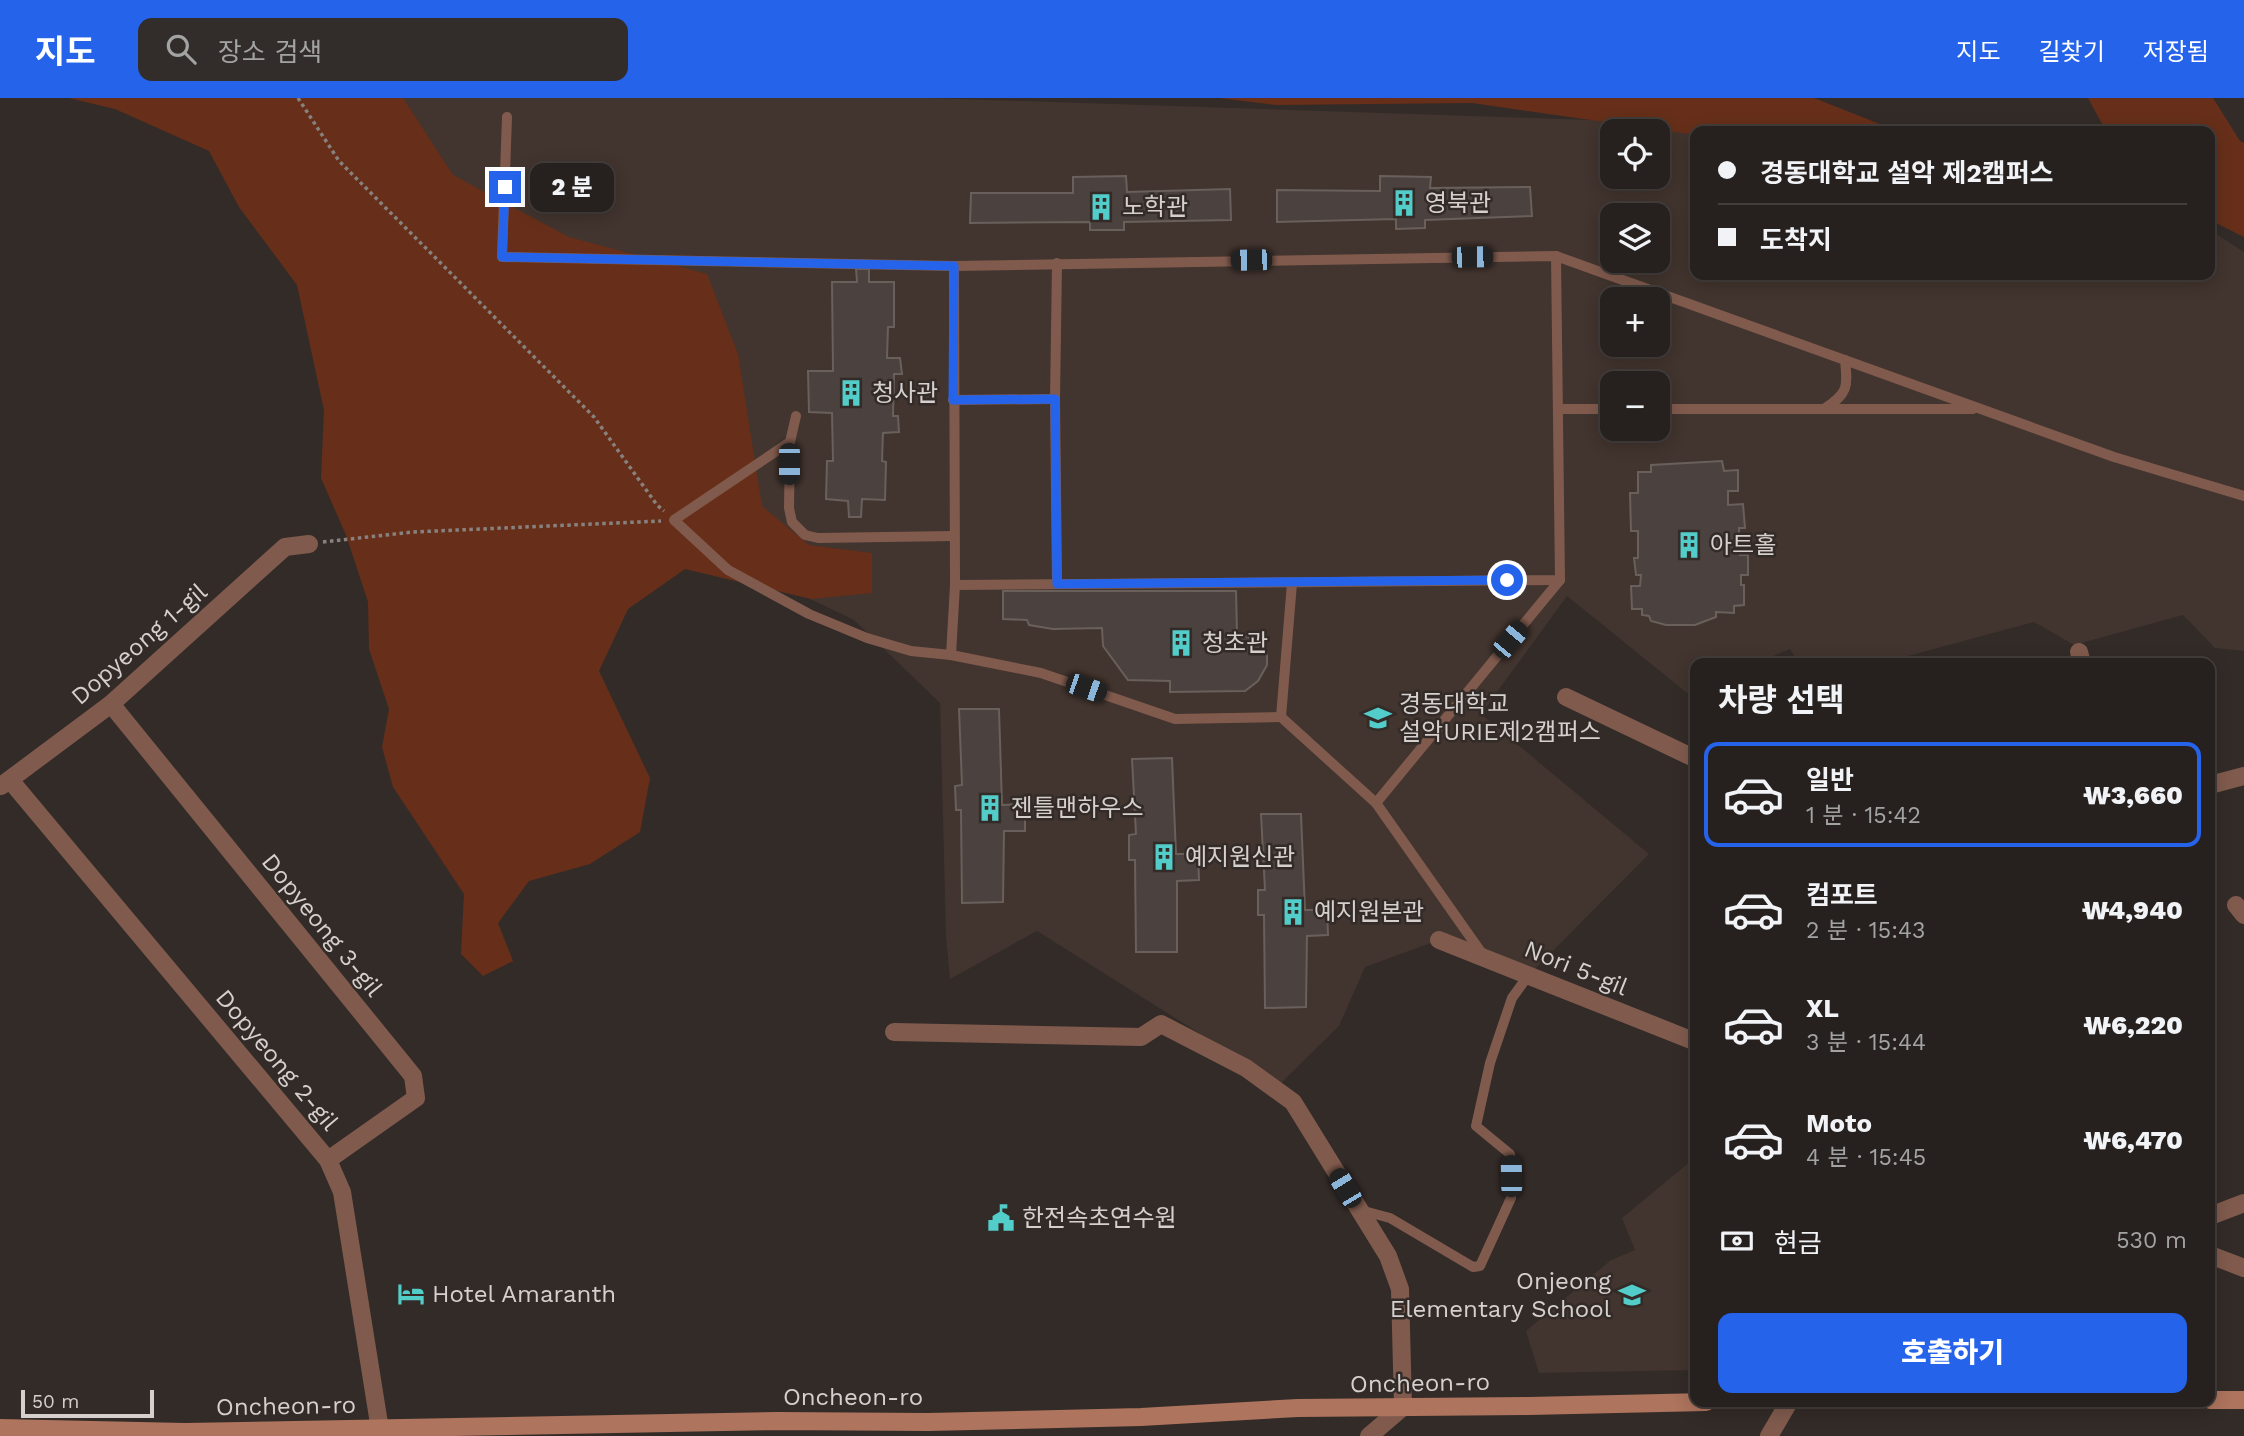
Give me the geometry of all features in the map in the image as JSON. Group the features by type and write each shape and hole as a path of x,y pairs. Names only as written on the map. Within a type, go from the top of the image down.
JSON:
{"street":[{"name":"Dopyeong 1-gil","path":"5,784 111,704 285,547 309,544"},
{"path":"1566,697 1690,756"},
{"name":"Dopyeong 3-gil","path":"111,704 413,1076 416,1098 328,1160"},
{"path":"2215,784 2244,776"},
{"name":"Dopyeong 2-gil","path":"5,784 328,1160 342,1192 380,1433"},
{"name":"Nori 5-gil","path":"1439,940 1690,1040"},
{"path":"894,1032 1140,1037 1161,1024 1246,1068 1293,1102 1388,1256 1401,1289 1404,1407 1369,1436"},
{"path":"2215,1214 2244,1203"},
{"path":"2215,1257 2244,1268"},
{"path":"2215,1400 2244,1400"},
{"name":"Oncheon-ro","path":"0,1428 380,1433 777,1421 928,1422 1128,1418 1298,1408 1690,1402"},
{"path":"1769,1436 1786,1407"}],"lane":[{"path":"507,117 502,257 954,266 1556,256 2114,457 2244,496"},
{"path":"1376,803 1560,580 1556,256"},
{"path":"1057,263 1057,584"},
{"path":"951,655 955,586 954,266"},
{"path":"1824,409 1839,399 1846,389 1845,360"},
{"path":"953,400 1055,399"},
{"path":"1558,408 1600,409"},
{"path":"1670,409 1982,409"},
{"path":"796,416 789,442 789,508 792,522 805,535 818,538 954,536"},
{"path":"789,442 674,520 728,570 809,614 867,638 911,651 951,655 1041,673 1175,719 1281,717 1376,803 1486,959"},
{"path":"955,586 1560,580"},
{"path":"1281,717 1292,583"},
{"path":"1358,1210 1390,1218 1473,1267 1480,1265 1511,1198 1510,1154 1476,1126 1490,1062 1512,998 1528,976"}],"path":[{"path":"298,98 339,161 594,416 657,505 674,520"},
{"path":"309,544 413,532 674,520"}],"shaded area":[{"path":"69,98 403,98 453,175 569,237 707,274 738,354 762,506 809,545 872,553 872,593 811,599 685,569 628,609 599,671 650,778 640,832 590,864 529,881 498,923 513,961 483,976 461,954 464,894 393,787 382,747 389,709 369,649 368,602 346,535 321,478 324,410 297,285 239,207 209,151 115,109"},
{"path":"383,98 930,98 1600,120 1600,189 1670,189 1670,123 1774,126 1690,126 1690,280 2215,280 2215,233 2244,252 2244,651 2215,648 2183,615 2074,645 2034,622 1901,658 1795,658 1790,649 1769,658 1690,658 1690,692 1687,693 1567,596 1481,714 1649,854 1528,976 1439,940 1365,967 1339,1026 1280,1084 1037,931 950,979 946,936 940,703 854,620 760,575"},
{"path":"1219,98 1814,98 1885,126 1690,126 1690,134 1670,131 1670,119 1600,119 1600,121 1472,103 1276,105"},
{"path":"2088,98 2213,98 2240,141 2244,143 2244,237 2215,222 2215,126 2103,126"},
{"name":"Onjeong Elementary School","path":"1690,1162 1690,1370 1539,1373 1526,1331 1611,1260 1635,1250 1622,1218"}],"building":[{"name":"노학관","path":"1126,176 1127,192 1230,189 1231,220 1124,222 1124,230 1090,230 1090,222 970,223 971,193 1073,193 1073,177"},
{"name":"영북관","path":"1380,176 1431,177 1430,188 1530,187 1532,216 1425,220 1425,228 1396,229 1396,219 1277,222 1277,190 1380,191"},
{"name":"청사관","path":"856,269 869,269 869,282 894,282 894,327 888,327 887,358 900,358 902,374 894,374 893,416 898,416 899,432 883,433 882,461 886,462 885,500 862,499 861,517 849,517 848,501 826,499 827,461 833,461 832,413 809,412 808,371 833,371 832,282 857,282"},
{"name":"아트홀","path":"1722,461 1724,471 1738,470 1738,491 1728,491 1728,505 1743,504 1745,528 1739,528 1740,555 1748,555 1748,575 1741,575 1744,605 1734,606 1734,613 1716,612 1716,617 1695,625 1666,625 1651,621 1649,616 1642,615 1642,609 1632,609 1631,586 1640,586 1641,575 1636,575 1634,558 1638,558 1638,531 1631,531 1630,493 1638,493 1638,472 1651,472 1651,465"},
{"name":"청초관","path":"1003,591 1236,591 1237,633 1258,641 1265,648 1267,665 1258,681 1245,691 1170,692 1170,681 1128,680 1103,646 1102,628 1053,629 1029,625 1027,620 1003,619"},
{"name":"젠틀맨하우스","path":"959,709 999,709 1002,805 1025,804 1025,831 1004,831 1003,902 962,903 961,810 956,810 955,786 962,785"},
{"name":"예지원신관","path":"1172,758 1176,854 1198,854 1199,880 1177,881 1177,952 1136,952 1135,860 1129,860 1129,835 1136,834 1132,759"},
{"name":"예지원본관","path":"1261,814 1301,814 1305,910 1327,910 1328,935 1307,936 1306,1007 1265,1008 1264,915 1258,915 1258,890 1265,890"}],"place":[{"name":"영북관","path":"1404,203"},
{"name":"노학관","path":"1101,207"},
{"name":"청사관","path":"851,393"},
{"name":"아트홀","path":"1689,545"},
{"name":"청초관","path":"1181,643"},
{"name":"경동대학교 설악URIE제2캠퍼스","path":"1378,718"},
{"name":"젠틀맨하우스","path":"990,808"},
{"name":"예지원신관","path":"1164,857"},
{"name":"예지원본관","path":"1293,912"},
{"name":"한전속초연수원","path":"1001,1218"},
{"name":"Hotel Amaranth","path":"411,1294"},
{"name":"Onjeong Elementary School","path":"1632,1295"}],"route":[{"path":"505,187 502,257 954,266 953,400 1055,399 1057,584 1507,580"}]}
